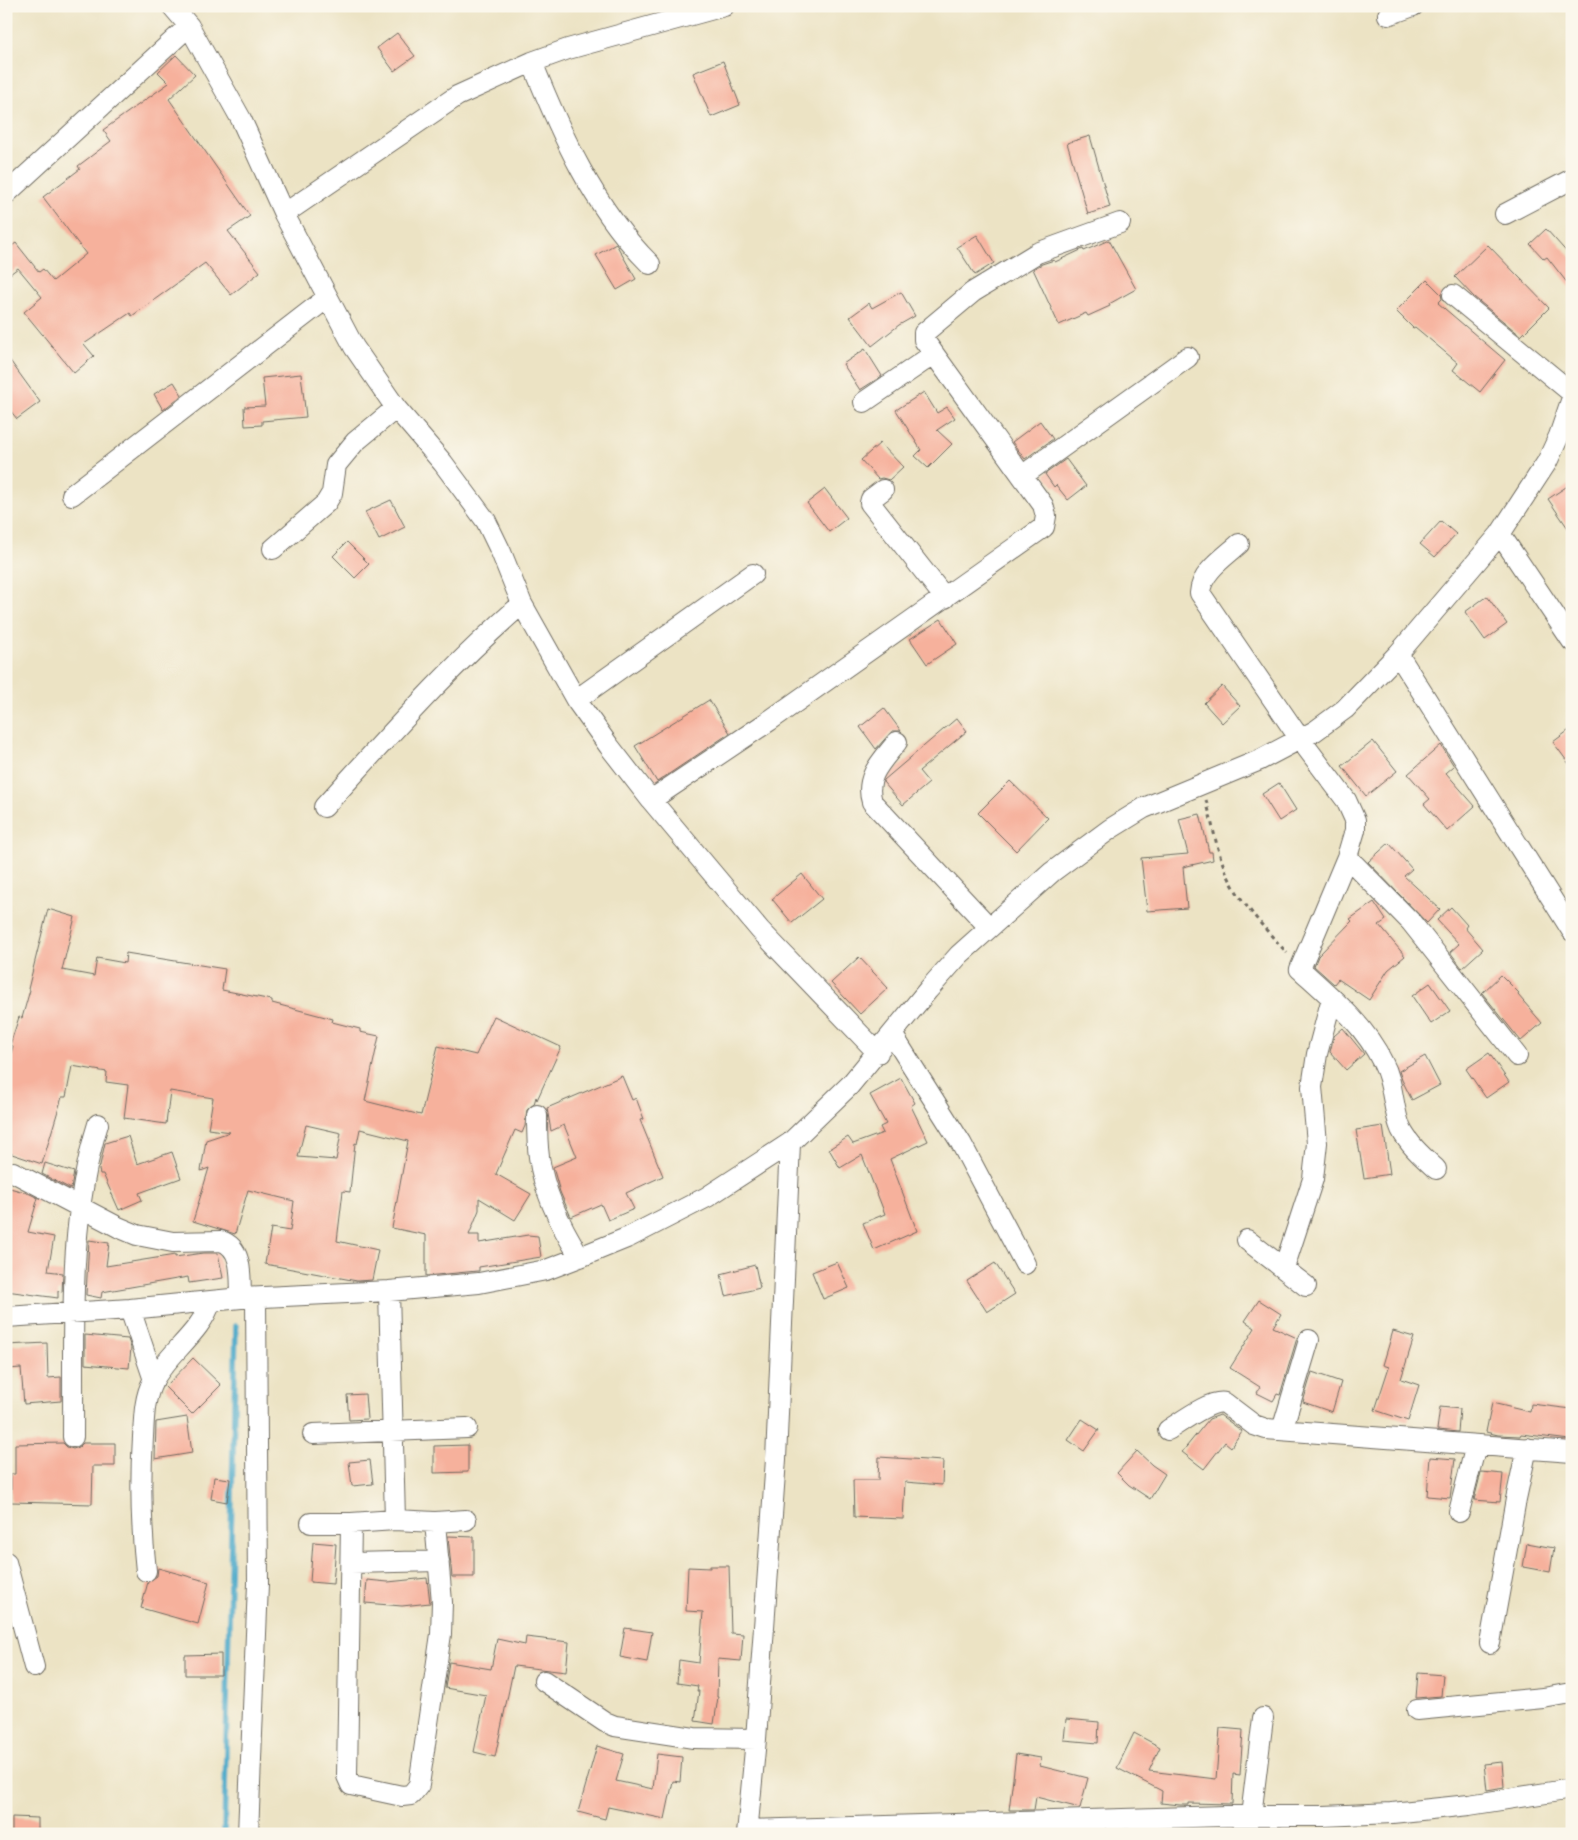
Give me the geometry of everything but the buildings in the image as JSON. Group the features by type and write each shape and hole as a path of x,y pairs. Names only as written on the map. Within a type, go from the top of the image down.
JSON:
{"street":[{"path":"172,6 189,26 241,119 284,214 354,347 396,408 443,463 486,521 522,604 576,700 651,800 760,930 878,1053"},
{"path":"284,214 457,96 532,62 568,49 724,6"},
{"path":"1388,15 1413,6"},
{"path":"6,194 189,26"},
{"path":"532,62 551,109 580,167 609,215 650,264"},
{"path":"1505,214 1572,179"},
{"path":"651,800 769,721 1044,527 1046,516 1043,505 924,340 924,333 925,330 973,292 1037,253 1120,223"},
{"path":"1453,296 1572,394"},
{"path":"72,495 328,298"},
{"path":"864,402 934,354"},
{"path":"1022,476 1188,357"},
{"path":"6,1317 248,1298 389,1291 471,1284 546,1270 629,1237 707,1197 790,1143 850,1085 953,962 989,927 1052,872 1110,829 1144,808 1260,760 1331,721 1345,709 1398,654 1500,534 1547,462 1559,436 1572,398"},
{"path":"273,549 326,503 332,494 336,465 355,442 396,408"},
{"path":"883,490 871,499 870,503 944,598"},
{"path":"1500,534 1572,641"},
{"path":"1239,544 1204,578 1200,593 1300,739 1346,800 1353,814 1355,830 1347,857 1300,969 1332,998 1365,1034 1378,1053 1390,1080 1402,1130 1414,1147 1436,1169"},
{"path":"576,700 752,574"},
{"path":"324,807 418,703 522,604"},
{"path":"1398,654 1572,931"},
{"path":"897,742 872,774 869,790 872,802 989,927"},
{"path":"1347,857 1411,922 1517,1056"},
{"path":"1284,1268 1313,1179 1317,1143 1312,1087 1317,1054 1332,998"},
{"path":"892,1034 961,1143 1025,1264"},
{"path":"536,1115 539,1158 551,1203 580,1257"},
{"path":"73,1437 74,1312 80,1206 98,1124"},
{"path":"790,1143 776,1459 748,1832 1244,1822 1392,1813 1470,1805 1572,1789"},
{"path":"13,1172 80,1206 118,1228 154,1239 173,1242 221,1241 227,1243 236,1252 248,1298 258,1584 248,1834"},
{"path":"1247,1240 1306,1286"},
{"path":"389,1291 395,1520"},
{"path":"146,1571 142,1534 140,1474 145,1407 154,1380 160,1370 204,1319 212,1301"},
{"path":"130,1308 154,1380"},
{"path":"1282,1430 1309,1340"},
{"path":"1168,1430 1213,1404 1221,1402 1254,1425 1266,1429 1572,1452"},
{"path":"313,1434 467,1428"},
{"path":"1460,1512 1476,1445"},
{"path":"1490,1643 1527,1448"},
{"path":"311,1523 466,1520"},
{"path":"350,1522 348,1778 353,1786 402,1796 411,1795 419,1785 441,1634 442,1602 434,1522"},
{"path":"351,1563 439,1561"},
{"path":"6,1562 34,1667"},
{"path":"544,1681 605,1722 615,1726 694,1738 756,1739"},
{"path":"1416,1710 1543,1698 1572,1693"},
{"path":"1244,1822 1264,1718"}],"path":[{"path":"1202,783 1218,850 1228,877 1248,907 1300,969"}],"waterway":[{"path":"224,1834 236,1326"}]}
